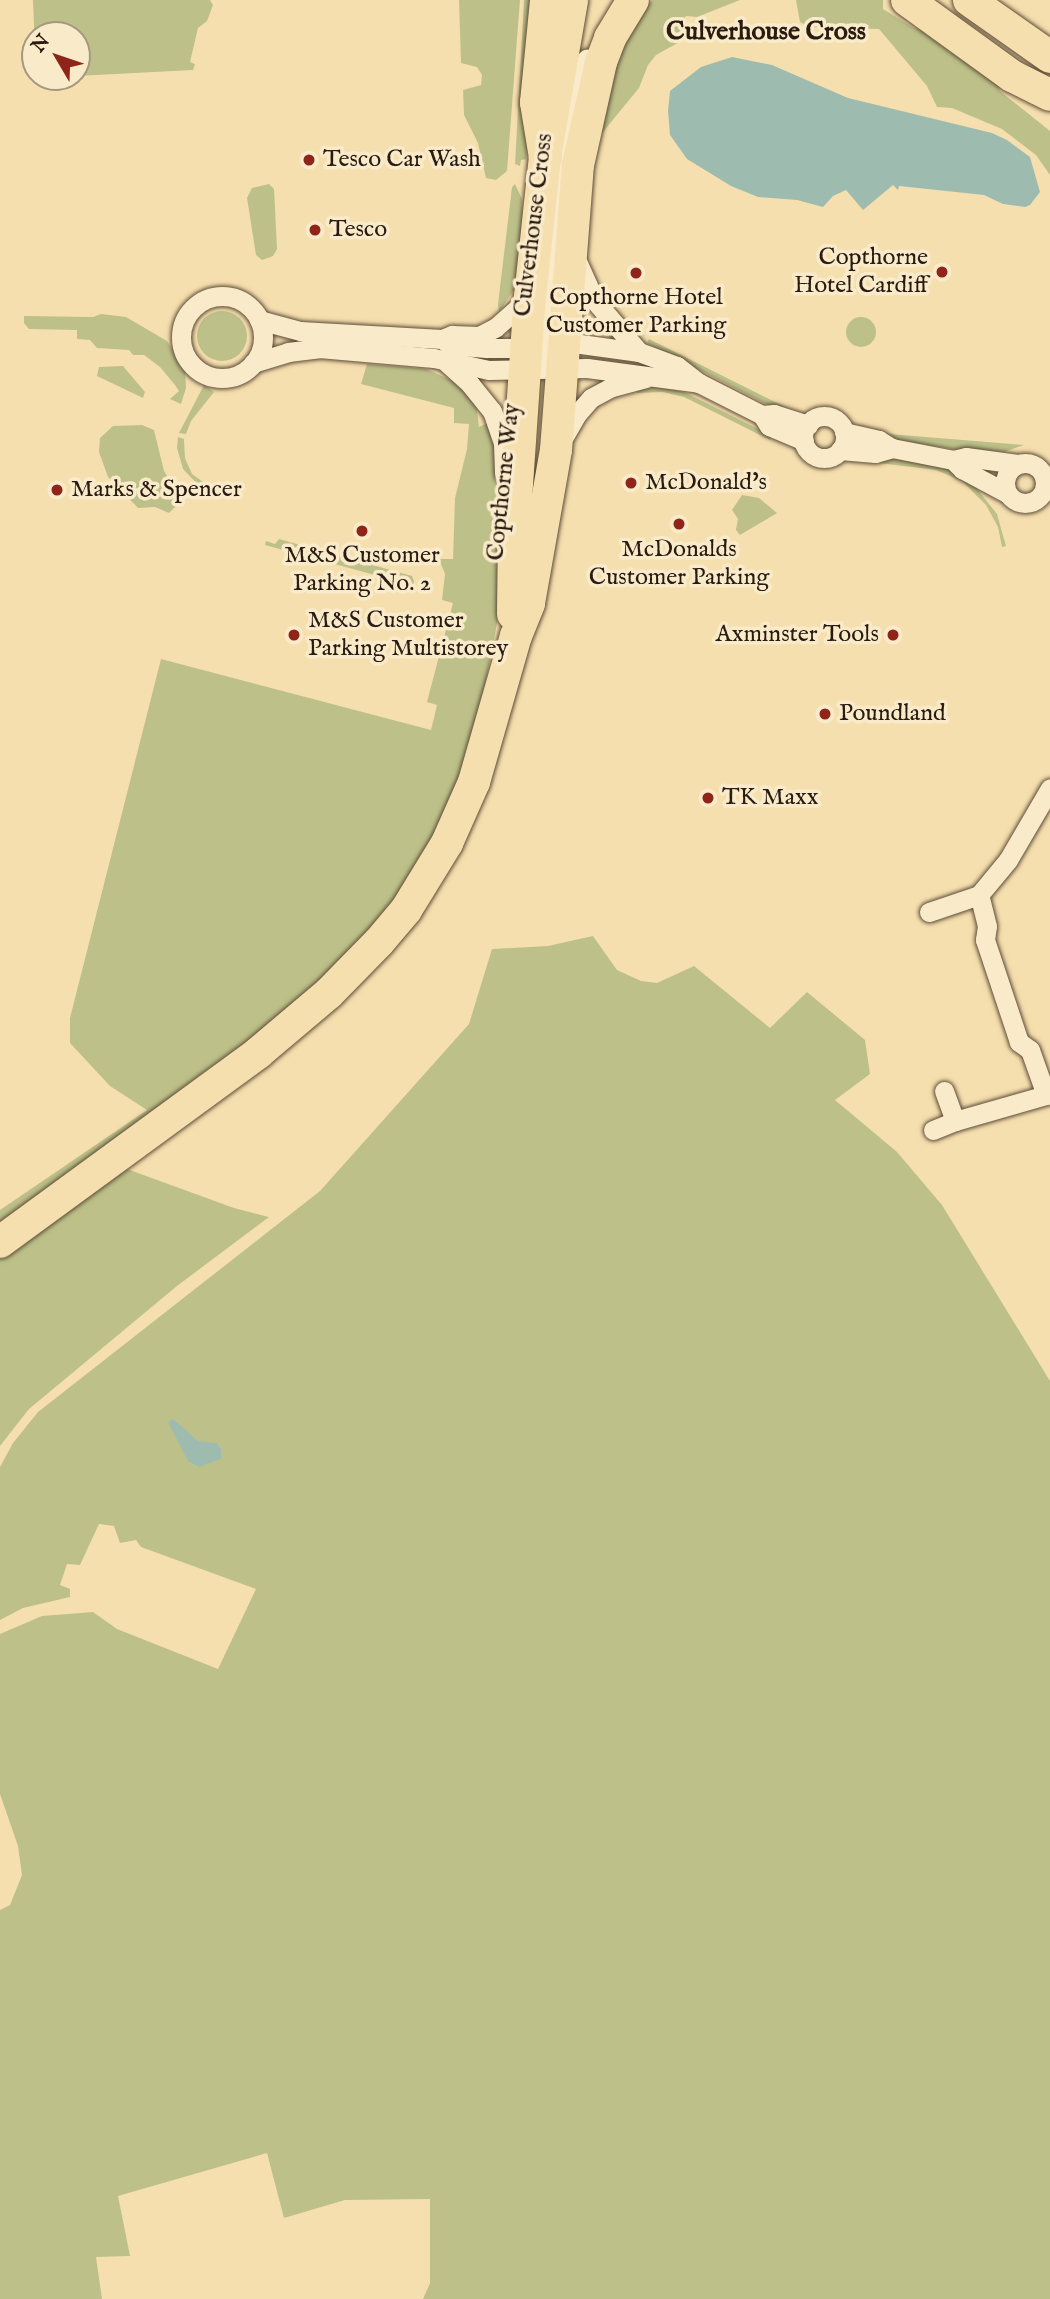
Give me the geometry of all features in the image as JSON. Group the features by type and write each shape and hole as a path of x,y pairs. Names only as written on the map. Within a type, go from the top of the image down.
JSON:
{"highway":[{"path":"545,157 536,102 546,0"}],"main road":[{"path":"0,1241 258,1053 329,993 379,942 428,878 461,813 487,743 516,636 529,603 556,450 544,357 530,297 545,157 572,0"},
{"path":"907,0 1012,76 1050,95"},
{"path":"969,0 1050,57"},
{"path":"516,636 512,598 514,529 544,357 571,244 579,165 588,113 610,38 629,6"}],"street":[{"name":"Culverhouse Cross","path":"544,357 561,188 573,112 590,50 599,35 629,6"},
{"name":"Copthorne Way","path":"571,244 595,301 639,352"},
{"name":"Culverhouse Cross","path":"530,297 495,328 479,336 452,335 442,339 300,331 259,320 248,305 236,298 222,295 196,304 187,315 181,328 184,354 202,373 228,378 240,374 253,363 310,348 444,360 476,369 544,357"},
{"path":"253,363 263,343 259,320"},
{"name":"Culverhouse Cross","path":"442,339 450,345 544,357"},
{"name":"Copthorne Way","path":"544,357 639,352 677,366 699,383 762,415 774,414 806,433"},
{"name":"Copthorne Way","path":"544,357 699,383"},
{"name":"Copthorne Way","path":"512,598 522,569 544,357"},
{"path":"444,360 487,404 499,426 505,457 503,490 514,529"},
{"name":"Copthorne Way","path":"556,450 577,414 592,398 626,382 657,376"},
{"name":"Copthorne Way","path":"827,416 840,424 842,441 830,457 822,458 809,452 806,433 827,416"},
{"name":"Copthorne Way","path":"842,441 878,440 892,448 953,460 966,457 1018,464"},
{"name":"Copthorne Way","path":"953,460 962,469 1007,493"},
{"path":"1030,463 1041,471 1044,490 1035,501 1025,504 1007,493 1004,479 1011,467 1030,463"},
{"path":"929,912 979,895 1009,859 1050,788"},
{"path":"933,1130 1048,1094 1030,1051 1019,1042 985,940 987,926 979,895"},
{"path":"944,1091 955,1121"}],"green space":[{"path":"33,0 210,0 213,5 207,21 198,28 190,62 195,64 193,70 91,75 91,21 34,21"},
{"path":"459,0 520,0 507,171 496,180 486,178 478,143 464,115 463,90 481,85 482,75 477,67 461,63"},
{"path":"524,0 542,0 526,159 521,160 520,166 515,164"},
{"path":"653,0 740,0 697,17 686,16 683,20 694,29 692,35 656,55 648,65 639,88 598,138 602,86 640,12"},
{"path":"796,0 883,0 883,9 914,28 926,31 995,78 1000,91 1050,131 1050,175 1036,155 1002,129 952,108 937,107 927,86 879,29 809,27 800,22"},
{"path":"269,184 274,189 277,249 273,256 262,260 256,255 247,198 252,188"},
{"path":"515,184 522,199 524,250 517,285 499,312 512,187"},
{"path":"222,311 240,318 247,336 240,354 222,361 204,354 197,336 204,318"},
{"path":"101,314 126,317 167,341 185,368 186,388 181,404 170,399 179,391 175,385 160,367 144,355 133,355 129,350 97,348 90,340 77,339 77,330 29,329 24,323 24,316 93,317"},
{"path":"861,317 872,321 876,332 872,343 861,347 850,343 846,332 850,321"},
{"path":"649,339 784,408 774,408 647,343"},
{"path":"367,364 426,369 453,381 476,404 479,427 492,421 500,452 498,491 505,537 500,608 480,711 455,795 423,857 380,920 296,1005 0,1230 0,1210 147,1110 110,1086 70,1043 70,1018 161,659 431,730 437,705 427,702 453,603 442,600 445,574 439,559 453,559 455,498 467,449 469,424 454,423 454,408 361,384"},
{"path":"123,366 145,392 143,398 97,376 99,367"},
{"path":"204,385 214,392 191,421 186,434 179,433"},
{"path":"653,386 684,392 772,436 770,440 684,397 663,392 637,393 636,388"},
{"path":"142,425 154,430 164,471 182,500 169,513 155,507 138,508 108,477 99,452 100,438 113,426"},
{"path":"876,429 889,434 1024,445 1004,452 961,450 894,440 874,434"},
{"path":"178,437 184,439 185,458 192,474 206,484 220,488 218,499 205,492 183,469 177,448"},
{"path":"871,457 893,458 946,468 973,484 997,514 1006,546 1002,547 998,527 986,505 962,481 936,470 871,462"},
{"path":"742,495 759,498 777,513 740,535 736,530 738,519 732,510"},
{"path":"279,539 412,576 412,590 406,589 404,583 265,545 266,541 275,544"},
{"path":"593,936 617,970 641,981 657,983 694,966 770,1028 807,992 865,1040 870,1074 835,1100 897,1152 942,1205 1050,1381 1050,2299 423,2299 430,2283 430,2199 345,2200 284,2218 267,2153 118,2196 130,2256 96,2257 102,2299 0,2299 0,1910 10,1905 22,1875 18,1846 0,1794 0,1634 42,1616 93,1612 117,1629 218,1669 256,1589 141,1547 136,1540 120,1543 114,1526 99,1524 80,1565 67,1564 60,1585 70,1589 70,1597 23,1608 0,1620 0,1467 13,1443 38,1412 320,1191 469,1024 492,949 548,946"},
{"path":"127,1169 234,1208 269,1217 177,1286 29,1409 0,1446 0,1259"}],"shaded area":[{"path":"732,57 772,65 848,98 992,133 1030,157 1040,192 1030,205 1025,207 1003,204 984,195 899,186 898,190 893,185 863,210 846,190 833,196 823,207 797,200 758,197 731,186 687,159 670,135 668,111 670,91 701,67"},
{"path":"173,1419 198,1441 217,1443 221,1449 221,1459 199,1467 188,1461 168,1422"}],"place":[{"name":"Tesco Car Wash","path":"309,160"},
{"name":"Tesco","path":"315,230"},
{"name":"Copthorne Hotel Cardiff","path":"942,272"},
{"name":"Copthorne Hotel Customer Parking","path":"636,273"},
{"name":"McDonald's","path":"631,483"},
{"name":"Marks & Spencer","path":"57,490"},
{"name":"McDonalds Customer Parking","path":"679,524"},
{"name":"M&S Customer Parking No. 2","path":"362,531"},
{"name":"M&S Customer Parking Multistorey","path":"294,635"},
{"name":"Axminster Tools","path":"893,635"},
{"name":"Poundland","path":"825,714"},
{"name":"TK Maxx","path":"708,798"}],"district":[{"name":"Culverhouse Cross","path":"766,32"}]}
